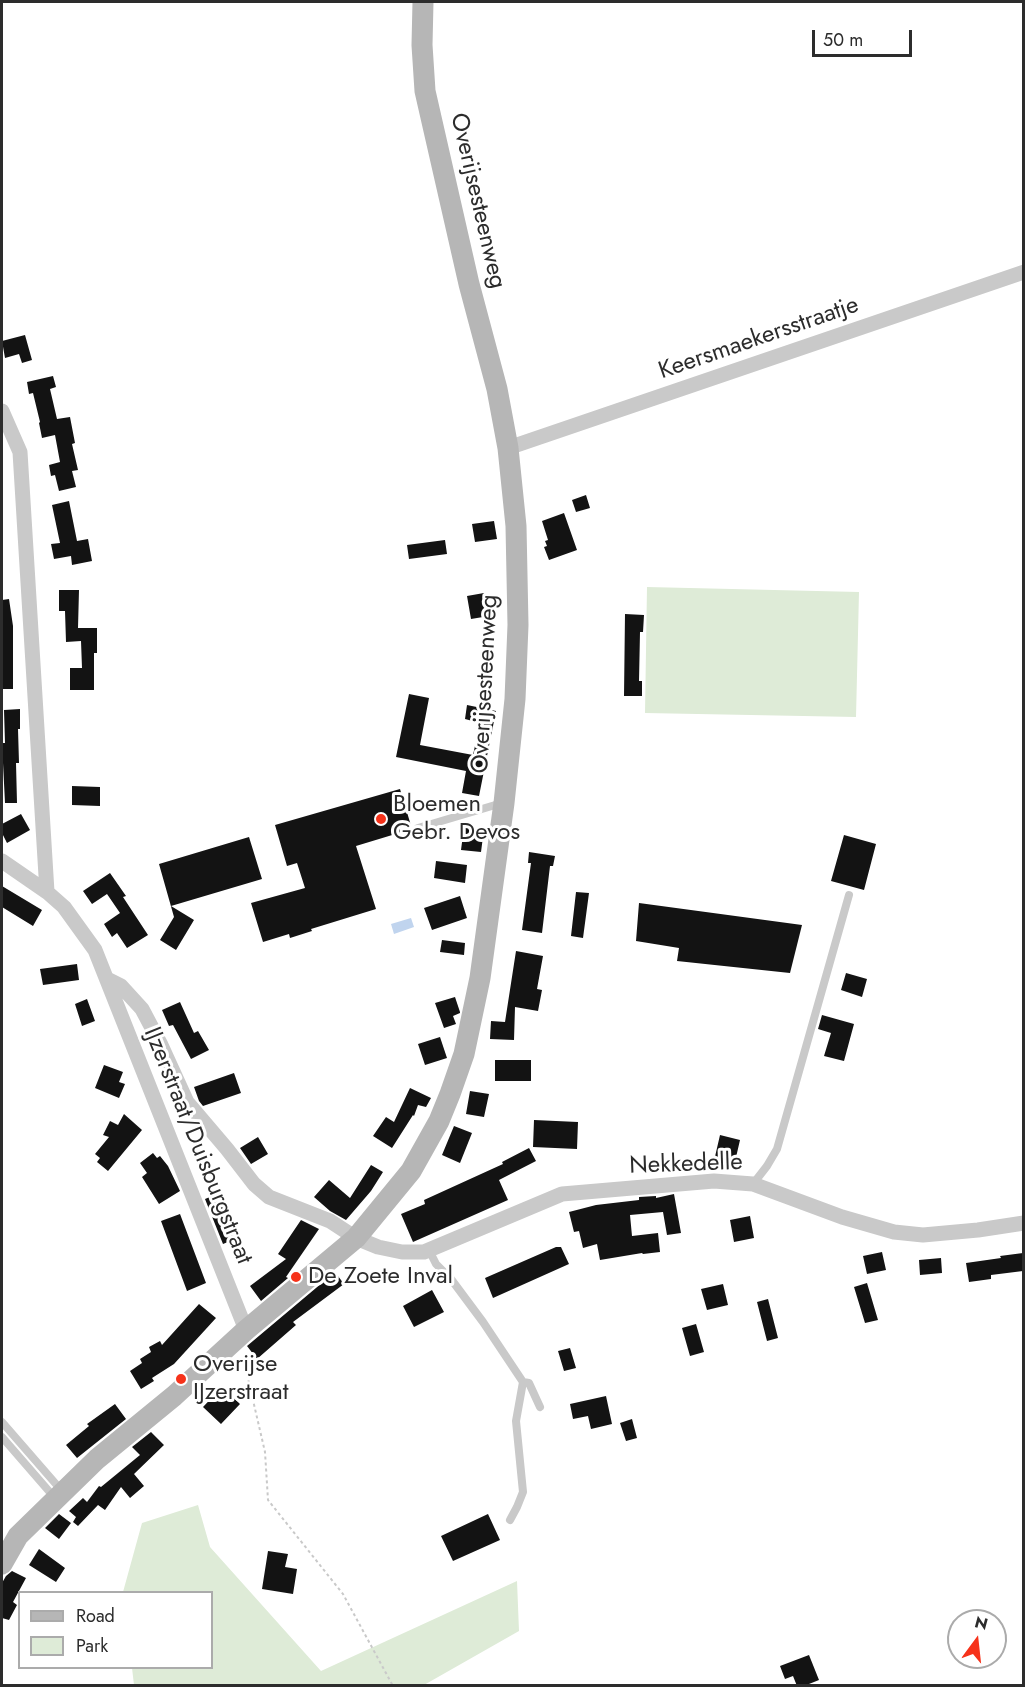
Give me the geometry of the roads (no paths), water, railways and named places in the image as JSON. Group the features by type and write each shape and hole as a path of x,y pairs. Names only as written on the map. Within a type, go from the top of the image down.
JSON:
{"street":[{"name":"Overijsesteenweg","path":"2,1564 18,1536 97,1460 356,1238 411,1171 439,1121 457,1074 471,1025 480,978 504,803 515,699 518,626 516,526 508,448 497,389 469,284 425,91 422,45 423,2"},
{"name":"Keersmaekersstraatje","path":"508,448 1023,272"},
{"path":"2,411 20,452 47,892"},
{"name":"IJzerstraat/Duisburgstraat","path":"2,861 47,892 64,907 95,950 243,1333"},
{"name":"Nekkedelle","path":"106,979 121,986 142,1009 187,1102 254,1184 269,1197 330,1221 356,1238 378,1246 402,1252 424,1252 562,1194 714,1181 753,1184 842,1217 894,1232 923,1235 1023,1223"}],"lane":[{"path":"418,828 504,803"},
{"path":"753,1184 777,1149 849,895"},
{"path":"429,1250 436,1264 452,1279 523,1382 516,1422 523,1492 510,1520"},
{"path":"523,1382 529,1383 540,1407"},
{"path":"2,1422 59,1496"},
{"path":"2,1437 59,1496"}],"water":[{"path":"411,918 414,927 394,934 391,924"}],"place":[{"name":"Bloemen Gebr. Devos","path":"381,819"},
{"name":"De Zoete Inval","path":"296,1277"},
{"name":"Overijse IJzerstraat","path":"181,1379"}]}
